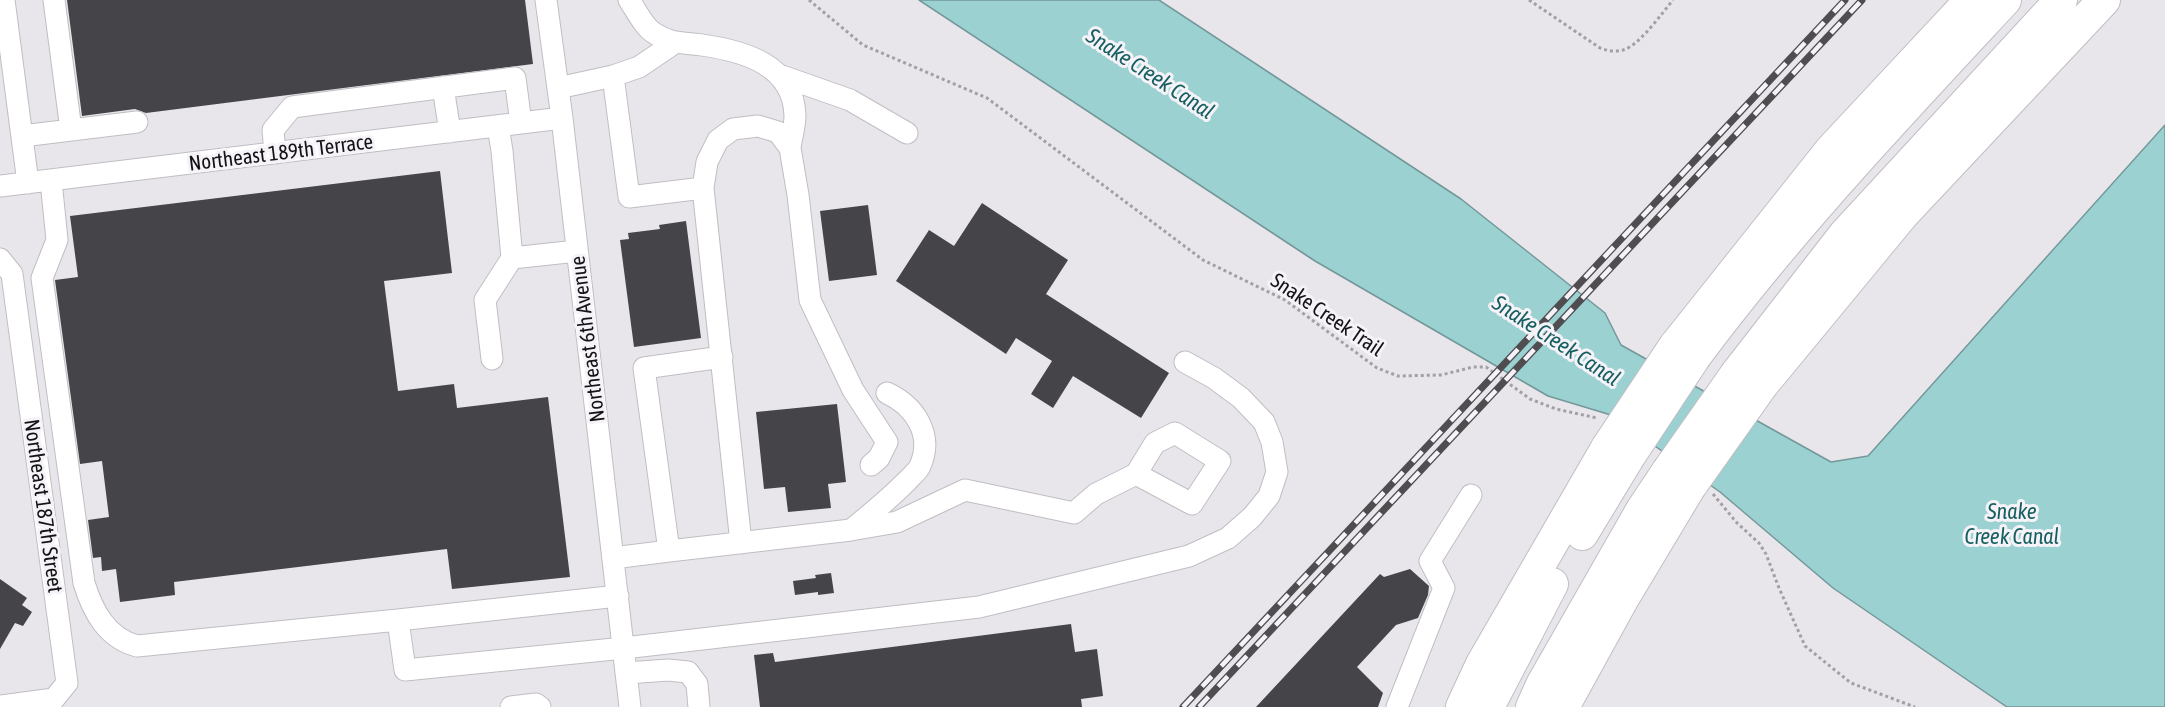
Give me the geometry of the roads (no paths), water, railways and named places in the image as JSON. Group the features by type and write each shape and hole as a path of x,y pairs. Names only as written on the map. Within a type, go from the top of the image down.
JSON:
{"highway":[{"path":"1462,707 1482,664 1613,442 1686,351 1831,150 1971,0"},
{"path":"1686,351 1735,304 1844,174 2005,0"},
{"path":"1563,707 1749,379 1845,234 2061,0"},
{"path":"1749,379 2104,0"},
{"path":"1488,707 1556,576 1613,442"},
{"path":"1532,707 1542,685 1624,541 1688,483"}],"street":[{"path":"4,0 28,183"},
{"path":"54,0 71,130"},
{"name":"Northeast 6th Avenue","path":"546,0 562,118 630,707"},
{"path":"629,0 652,32 673,44"},
{"path":"558,88 613,76 639,67 673,44 688,43 727,50 763,62 782,76 850,100 907,133"},
{"path":"613,76 629,197 703,188"},
{"path":"782,76 790,90 795,116 790,148 798,195 810,300 853,390 887,442 879,458 871,465"},
{"path":"275,153 273,130 292,107 515,78 521,123"},
{"path":"443,87 450,132"},
{"name":"Northeast 189th Terrace","path":"0,186 562,118"},
{"path":"22,136 137,122"},
{"path":"492,359 485,300 512,258 498,126"},
{"path":"741,543 703,188 707,162 718,140 733,129 758,126 778,132 790,148"},
{"path":"51,181 57,240 42,278 84,583 90,602 114,636 125,643 137,646 618,596"},
{"path":"512,258 577,250"},
{"name":"Northeast 187th Street","path":"0,259 12,274 67,683 54,699 0,706"},
{"path":"669,552 644,368 722,357"},
{"path":"398,620 405,670 624,648 979,607 1189,556 1228,538 1252,517 1269,496 1277,472 1276,456 1264,422 1214,378 1185,362"},
{"path":"851,530 891,498 920,467 924,447 923,430 918,418 904,403 887,393"},
{"path":"613,558 851,530 897,522 965,490 1074,513 1096,494 1136,474"},
{"path":"1397,707 1443,588 1430,561 1471,495"},
{"path":"627,675 668,670 688,672 697,684 699,707"},
{"path":"511,707 536,704 540,707"}],"water":[{"name":"Snake Creek Canal","path":"919,0 1159,0 1461,199 1605,313 1621,345 1831,462 1868,456 2165,125 2165,707 2007,707 1833,588 1720,492 1611,415 1548,396 1315,261"}],"railway":[{"path":"1183,707 1845,0"},
{"path":"1199,707 1862,0"}]}
